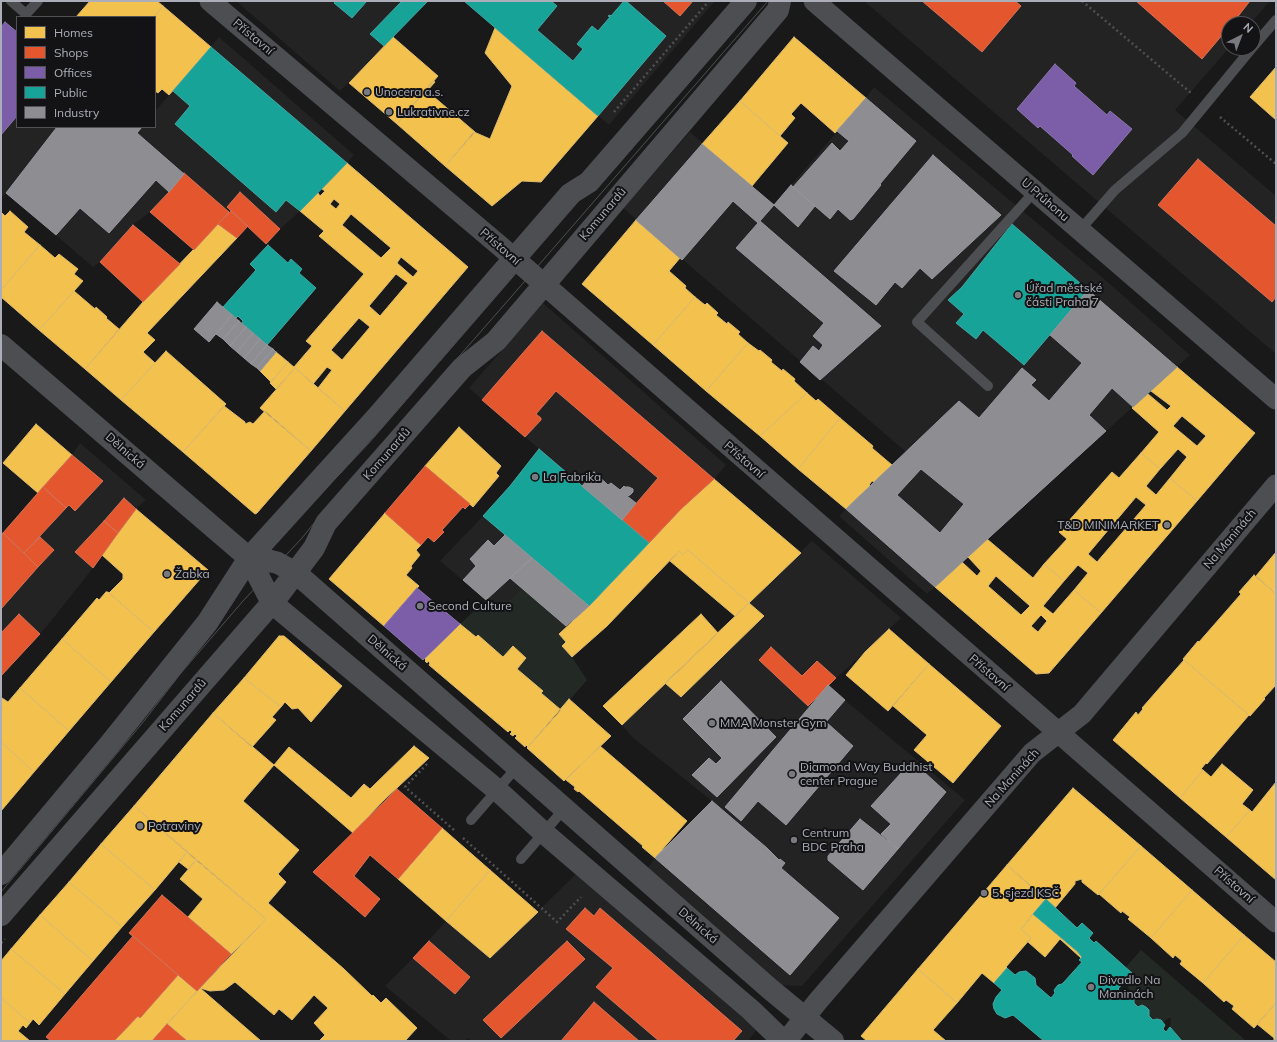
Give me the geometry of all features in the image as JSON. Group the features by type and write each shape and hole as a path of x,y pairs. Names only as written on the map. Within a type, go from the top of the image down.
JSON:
{"street":[{"name":"Přístavní","path":"210,1 514,259 1276,922"},
{"path":"1,874 109,746 207,623 248,558 376,418 570,194 590,182 746,1"},
{"name":"Komunardů","path":"1,915 272,603 314,548 326,523 462,368 496,340 544,285 778,10 780,1"},
{"name":"U Průhonu","path":"814,1 1276,399"},
{"name":"Dělnická","path":"1,345 248,558 272,603 497,790 544,833 751,1010 785,1041"},
{"name":"Na Maninách","path":"785,1041 1032,753 1082,714 1276,485"},
{"name":"Dělnická","path":"248,558 262,559 278,563 296,573 564,809 833,1041"}],"lane":[{"path":"11,1 26,14 38,1"},
{"path":"1261,38 1276,20"},
{"path":"1080,230 1115,190 1182,133 1246,56"},
{"path":"988,386 917,322 1035,191"},
{"path":"471,820 517,767"},
{"path":"521,859 564,809"}],"path":[{"path":"612,116 709,1"},
{"path":"1082,1 1276,164"},
{"path":"430,761 405,786 557,922 583,894"}],"shaded area":[{"path":"236,1 428,1 340,91"},
{"path":"464,1 715,1 609,125"},
{"path":"864,1 1270,1 1257,16 1221,16 1222,56 1175,110 1276,196 1276,354"},
{"path":"5,22 16,31 16,128 156,128 156,108 157,109 219,37 354,155 266,244 248,226 194,250 150,212 133,225 100,262 93,267 8,194 6,193 1,199 1,27"},
{"path":"874,87 1102,277 1190,355 927,594 839,516 906,452 623,208 690,132 774,205"},
{"path":"543,303 726,465 714,479 681,509 589,606 566,626 522,588 498,611 440,561 510,486 539,449 469,388"},
{"path":"80,443 146,500 136,509 93,568 47,626 1,676 1,535 72,455"},
{"path":"812,541 901,618 828,686 965,800 802,986 776,985 646,870 655,858 712,801 632,737 622,725"},
{"path":"522,588 566,626 559,633 566,642 563,646 587,680 561,710 541,693 543,691 517,669 526,658 514,646 503,657 460,624 486,600 498,611"},
{"path":"579,871 758,1028 748,1041 471,1041 468,1038 464,1041 451,1041 385,986 413,958 446,921 490,958"},
{"path":"1141,950 1244,1039 1243,1041 1182,1041 1170,1027 1171,1019 1169,1018 1163,1022 1158,1019 1153,1020 1149,1016 1149,1010 1146,1007 1142,1005 1138,1007 1134,1003 1134,998 1130,993 1126,980 1132,973 1126,967"}],"building: Homes":[{"path":"90,1 157,1 163,6 155,16 77,16"},
{"path":"163,6 211,47 169,95 162,89 158,93 156,92 155,16"},
{"path":"495,28 598,116 541,182 522,181 492,206 445,166 474,132 490,139 512,86 485,53"},
{"path":"393,37 438,76 397,124 349,83"},
{"path":"794,37 866,98 835,133 801,103 791,114 795,118 780,136 740,101"},
{"path":"1276,67 1276,120 1250,97"},
{"path":"433,81 435,82 427,91 475,132 445,166 397,124"},
{"path":"740,101 788,143 752,186 702,144"},
{"path":"347,163 468,267 345,411 318,388 332,370 327,367 313,384 294,367 312,346 306,341 364,274 319,236 324,231 300,211 318,193 320,196 325,191 322,189","holes":["334,199 340,204 336,209 330,204","351,214 391,248 381,258 342,225","401,257 418,271 413,277 397,263","396,274 408,283 380,316 369,306","359,318 370,327 342,360 331,350"]},
{"path":"10,211 28,227 24,232 40,245 1,290 1,212 5,216"},
{"path":"636,220 680,258 669,271 686,286 685,288 695,297 653,345 582,284"},
{"path":"218,224 237,238 147,333 155,340 143,352 155,363 121,400 85,369 143,302"},
{"path":"40,245 55,258 59,254 78,269 74,274 83,281 39,330 1,297 1,290"},
{"path":"74,291 95,309 96,307 119,329 85,369 39,330"},
{"path":"695,297 705,305 707,303 718,313 716,315 727,324 728,322 740,332 738,334 748,343 706,391 653,345"},
{"path":"748,343 759,351 760,350 772,360 771,362 782,371 783,369 795,379 794,381 807,393 760,436 706,391"},
{"path":"166,351 226,404 183,452 121,400"},
{"path":"276,352 288,362 271,382 260,371"},
{"path":"288,362 295,368 276,389 270,383"},
{"path":"1177,367 1255,433 1197,501 1170,478 1187,457 1178,449 1160,469 1141,453 1159,432 1132,408 1148,394 1167,410 1171,406 1151,391","holes":["1182,416 1206,436 1197,446 1173,426"]},
{"path":"295,368 345,411 311,451 260,408"},
{"path":"807,393 816,401 818,399 840,418 798,469 760,436"},
{"path":"224,406 245,422 245,424 250,422 253,424 265,411 311,451 255,514 183,452"},
{"path":"840,418 873,446 872,448 892,465 874,482 872,481 869,485 870,486 846,509 798,469"},
{"path":"36,424 72,455 38,493 3,463"},
{"path":"459,427 501,466 496,473 499,476 473,507 425,466"},
{"path":"1141,453 1160,469 1146,486 1156,495 1170,478 1197,501 1101,613 1074,590 1088,573 1078,565 1064,581 1044,564 1067,539 1059,532 1112,472 1119,478","holes":["1136,497 1146,505 1097,562 1088,554"]},
{"path":"714,479 801,553 749,603 688,550 683,555 679,551 607,626 572,657 562,646 566,642 559,634 589,606 681,509"},
{"path":"136,509 208,570 154,632 109,593 123,579 123,574 102,555"},
{"path":"385,513 421,545 416,550 420,555 406,575 419,586 384,626 329,579"},
{"path":"987,539 1033,578 1044,564 1064,581 1043,606 1053,614 1074,590 1101,613 1049,673 1036,674 935,587 962,562 977,576 981,571 968,557","holes":["996,576 1030,606 1021,615 988,586","1041,615 1047,621 1038,632 1031,626"]},
{"path":"688,550 749,603 735,616 670,561 679,551 683,555"},
{"path":"1276,552 1276,594 1256,576"},
{"path":"1254,575 1276,594 1276,685 1250,716 1183,659 1241,594 1239,592"},
{"path":"106,592 108,592 154,632 111,682 62,639 97,598 99,600"},
{"path":"749,603 764,616 681,697 665,683"},
{"path":"701,614 718,633 622,725 603,706"},
{"path":"460,624 476,637 478,635 503,657 513,646 526,658 517,669 543,691 541,693 561,710 528,747 526,745 525,747 515,738 517,736 515,734 513,736 510,734 512,732 510,730 508,732 429,665 430,663 428,661 427,663 425,661 425,659"},
{"path":"889,629 929,664 888,711 846,675 865,652"},
{"path":"279,636 284,636 342,686 311,722 298,708 292,709 285,702 281,707 244,678"},
{"path":"62,639 111,682 69,731 20,688"},
{"path":"1184,660 1249,715 1201,769 1203,770 1180,798 1113,740 1136,712 1138,715 1143,709 1142,708"},
{"path":"929,664 1001,726 953,783 914,750 927,735 893,706"},
{"path":"244,678 281,707 272,717 276,720 252,747 213,713"},
{"path":"20,688 69,731 34,772 1,742 1,710 3,708 1,706 1,699 2,698 8,702"},
{"path":"569,699 611,736 564,781 527,748"},
{"path":"213,713 274,765 243,801 299,850 278,874 286,882 268,903 344,969 372,996 373,995 381,1003 386,998 417,1028 405,1041 319,1041 325,1035 314,1023 328,1008 314,995 292,1020 279,1009 274,1015 235,982 224,990 210,991 200,988 266,919 134,806"},
{"path":"1,742 34,772 1,811"},
{"path":"414,746 429,758 383,801 353,833 274,765 289,747 351,798 364,784 370,789"},
{"path":"600,746 687,821 655,858 579,791 578,792 574,789 575,787 566,780"},
{"path":"1222,764 1253,790 1242,804 1250,810 1226,837 1180,798 1203,770 1211,777"},
{"path":"1276,782 1276,880 1226,837 1250,810 1252,812"},
{"path":"1073,788 1141,846 1098,895 1082,882 1082,879 1075,881 1075,884 1055,908 1007,865"},
{"path":"134,806 187,852 155,890 101,844"},
{"path":"442,828 490,870 446,921 398,879"},
{"path":"101,844 155,890 122,927 69,882"},
{"path":"1141,846 1192,890 1151,938 1128,919 1130,917 1122,911 1121,913 1099,894"},
{"path":"187,852 196,860 188,869 179,862"},
{"path":"196,860 266,919 231,954 188,917 203,899 180,879"},
{"path":"1007,865 1046,899 1021,929 1031,938 1006,967 1007,968 994,983 982,973 957,1003 918,969"},
{"path":"490,870 538,912 490,958 446,921"},
{"path":"69,882 122,927 93,961 40,915"},
{"path":"1192,890 1244,935 1203,983 1180,964 1182,961 1175,955 1173,958 1151,938"},
{"path":"1033,914 1077,951 1082,957 1081,958 1060,939 1045,957 1028,942 1031,938 1021,929"},
{"path":"40,915 93,961 65,994 11,949"},
{"path":"1244,935 1276,962 1276,1003 1254,1028 1232,1009 1234,1006 1226,1000 1224,1002 1203,983"},
{"path":"11,949 65,994 39,1025 33,1019 30,1023 1,998 1,961"},
{"path":"918,969 957,1003 933,1030 946,1041 867,1041 861,1036"},
{"path":"178,975 197,991 152,1041 114,1041 138,1016 140,1018"},
{"path":"200,988 261,1041 187,1041 167,1024"},
{"path":"1,998 30,1023 26,1028 23,1025 18,1031 30,1041 1,1041"},
{"path":"1276,1003 1276,1041 1274,1041 1274,1038 1257,1024"}],"building: Shops":[{"path":"663,1 693,1 680,16"},
{"path":"922,1 1015,1 1021,6 982,52"},
{"path":"1136,1 1250,1 1238,16 1221,16 1221,36 1202,59"},
{"path":"1198,159 1276,226 1276,297 1272,302 1158,205"},
{"path":"184,173 229,212 194,250 150,212"},
{"path":"240,192 280,229 266,244 227,207"},
{"path":"231,211 248,226 237,238 218,224"},
{"path":"133,225 180,264 143,302 100,262"},
{"path":"542,331 714,479 681,509 649,543 622,520 658,478 556,391 536,414 541,418 541,420 525,437 482,400"},
{"path":"72,455 103,481 75,511 69,505 66,508 43,487"},
{"path":"425,466 470,504 465,509 463,507 442,530 444,532 434,542 428,537 421,545 385,513"},
{"path":"43,487 66,508 24,553 3,533"},
{"path":"124,498 136,509 118,533 104,521"},
{"path":"104,521 118,533 93,568 75,552"},
{"path":"3,533 38,567 1,609 1,535"},
{"path":"40,537 54,550 38,567 24,553"},
{"path":"19,614 40,634 1,676 1,633"},
{"path":"771,647 802,676 817,661 836,678 808,706 759,660"},
{"path":"397,789 442,828 398,879 370,855 354,876 380,899 365,917 313,872"},
{"path":"162,895 231,954 197,991 129,933"},
{"path":"585,908 594,916 600,908 742,1031 733,1041 659,1041 596,987 613,968 566,929"},
{"path":"133,936 178,975 140,1018 138,1016 114,1041 51,1041 46,1037"},
{"path":"429,941 470,977 455,994 413,958"},
{"path":"567,941 585,959 501,1038 483,1020"},
{"path":"594,1002 639,1041 561,1041"},
{"path":"167,1024 187,1041 152,1041"}],"building: Offices":[{"path":"5,22 16,31 16,117 1,135 1,27"},
{"path":"1055,64 1076,83 1074,86 1107,115 1110,111 1132,129 1093,175 1040,126 1038,128 1017,109"},
{"name":"Second Culture","path":"417,588 460,624 423,660 384,626"}],"building: Public":[{"path":"336,1 367,1 352,18 334,3"},
{"path":"402,1 428,1 384,46 370,34"},
{"path":"464,1 551,1 557,6 537,30 573,61 583,49 577,44 592,26 598,31 610,17 608,16 611,16 624,1 626,1 666,36 598,116"},
{"path":"211,47 347,163 300,211 286,200 276,212 175,124 190,106 173,91"},
{"name":"Úřad městské části Praha 7","path":"1012,224 1088,290 1024,365 983,330 976,339 956,323 964,314 948,300 962,287"},
{"path":"268,245 288,263 291,259 302,269 299,273 316,288 267,345 242,323 243,321 238,316 236,318 223,307 256,270 250,264"},
{"path":"539,449 649,543 589,606 483,516 510,486"},
{"path":"1046,899 1077,928 1082,923 1093,933 1089,938 1094,943 1096,941 1132,973 1118,989 1123,994 1131,993 1134,998 1134,1003 1138,1007 1142,1005 1146,1007 1149,1010 1149,1016 1153,1020 1161,1020 1165,1025 1163,1029 1166,1032 1170,1027 1182,1041 1044,1041 1013,1015 1005,1018 997,1014 993,1004 996,997 1002,990 994,983 1007,968 1015,975 1019,972 1026,971 1035,978 1036,985 1051,998 1058,985 1062,984 1082,962 1079,960 1082,957 1077,951 1033,914"}],"building: Industry":[{"path":"866,98 916,141 853,219 850,220 838,209 830,219 793,187 832,143 840,151 849,141 837,131"},
{"path":"56,128 141,128 137,133 184,174 169,192 156,180 109,233 80,208 56,235 6,193"},
{"path":"702,144 774,205 760,221 881,326 820,380 800,362 813,346 819,351 823,345 813,336 824,323 736,248 758,223 733,201 682,260 636,220"},
{"path":"933,155 1001,215 932,279 920,268 902,288 895,282 876,305 834,271"},
{"path":"791,185 815,206 798,227 774,205"},
{"path":"1088,290 1177,367 1133,407 1112,388 1089,415 1106,431 935,587 846,509 959,401 979,418 1022,368 1036,380 1031,385 1049,401 1082,363 1050,335","holes":["921,469 964,504 940,533 897,495"]},
{"path":"217,302 232,315 209,342 194,329"},
{"path":"232,315 239,321 223,339 216,334"},
{"path":"239,321 246,327 230,346 223,339"},
{"path":"246,327 253,333 237,352 230,346"},
{"path":"253,333 260,339 244,358 237,352"},
{"path":"260,339 267,345 251,364 244,358"},
{"path":"267,345 273,349 257,368 251,364"},
{"path":"273,349 276,352 260,371 257,368"},
{"path":"594,472 608,485 611,483 620,490 624,486 633,489 633,492 627,496 636,503 622,520 582,486"},
{"path":"505,535 532,558 486,600 463,580 476,566 470,559 488,540 494,546"},
{"path":"532,558 589,606 566,626 510,578"},
{"path":"721,681 776,737 717,797 692,775 709,758 716,764 722,758 683,719"},
{"name":"Diamond Way Buddhist center Prague","path":"828,685 845,700 826,722 853,746 786,825 758,801 741,821 725,807"},
{"path":"912,761 946,792 898,849 881,834 891,824 871,806"},
{"path":"712,801 779,860 780,859 785,863 781,868 839,918 790,975 655,858"},
{"path":"860,819 898,849 863,890 828,860 828,856"}],"tram line":[{"path":"1,872 109,745 225,601 315,500 369,443 752,1"},
{"path":"1,892 144,721 181,673 243,601 302,538 768,1"}],"place":[{"name":"Unocera a.s.","path":"367,92"},
{"name":"Lukrativne.cz","path":"389,112"},
{"name":"Úřad městské části Praha 7","path":"1018,295"},
{"name":"La Fabrika","path":"535,477"},
{"name":"T&D MINIMARKET","path":"1167,525"},
{"name":"Žabka","path":"167,574"},
{"name":"Second Culture","path":"420,606"},
{"name":"MMA Monster Gym","path":"712,723"},
{"name":"Diamond Way Buddhist center Prague","path":"792,774"},
{"name":"Potraviny","path":"140,826"},
{"name":"Centrum BDC Praha","path":"794,840"},
{"name":"5. sjezd KSČ","path":"984,893"},
{"name":"Divadlo Na Maninách","path":"1091,987"}]}
